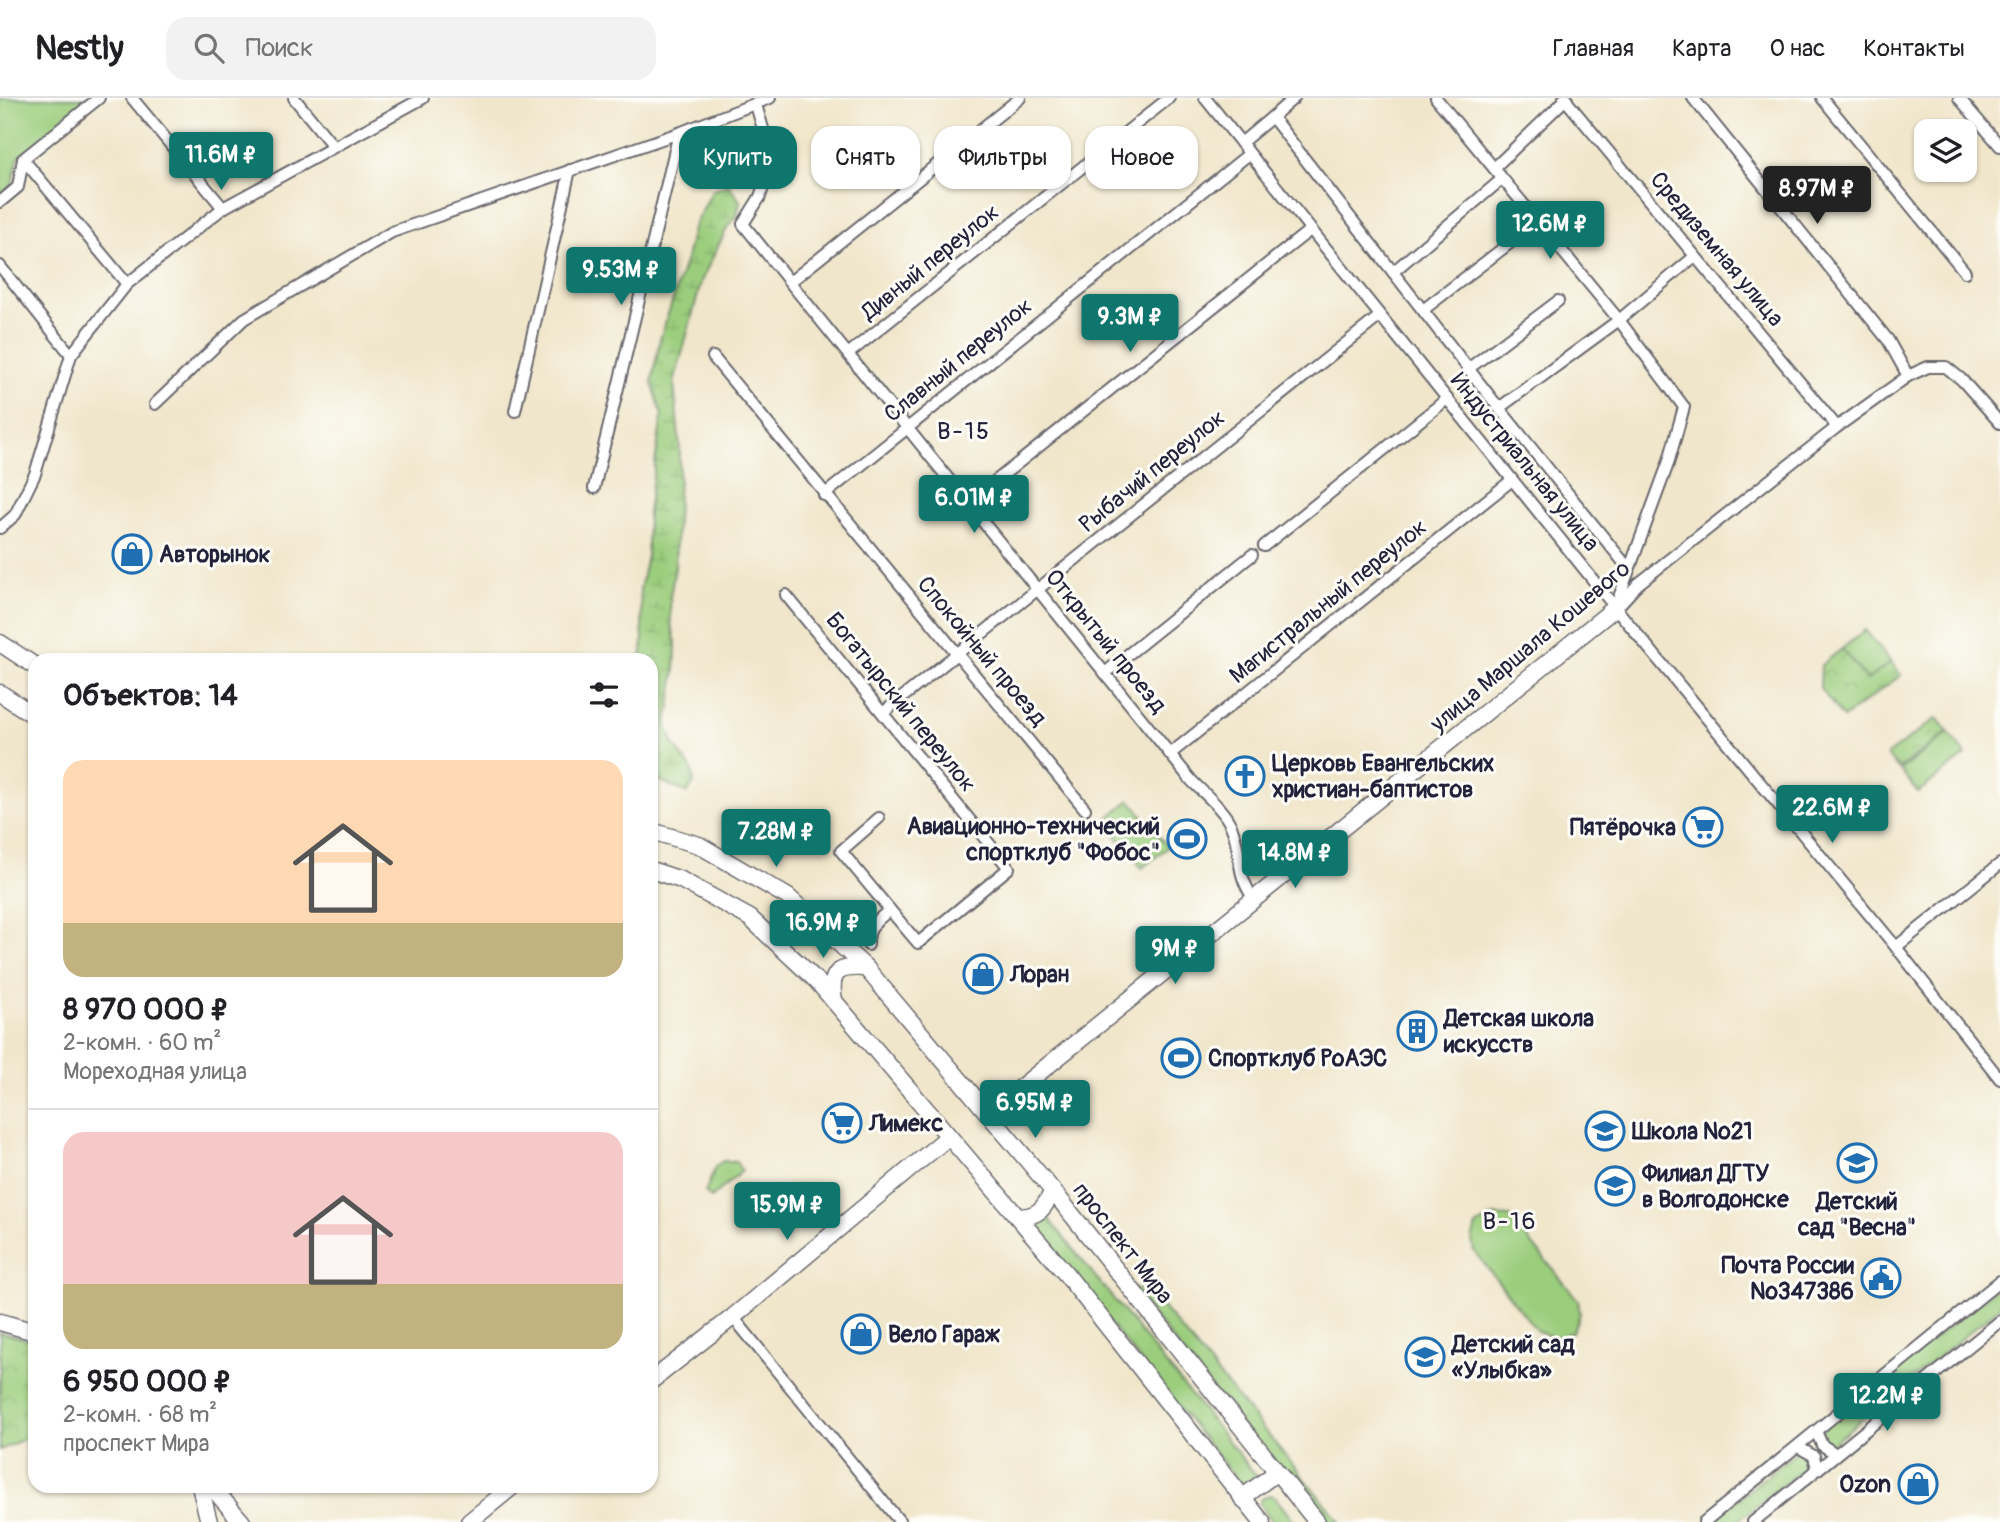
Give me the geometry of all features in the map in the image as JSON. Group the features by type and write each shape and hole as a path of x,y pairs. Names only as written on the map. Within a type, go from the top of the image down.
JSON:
{"main road":[{"name":"улица Маршала Кошевого","path":"988,1112 1614,606"},
{"path":"0,643 28,661"},
{"path":"0,693 28,711"},
{"name":"проспект Мира","path":"658,833 699,845 788,897 866,968 1053,1191 1317,1522"},
{"path":"658,872 681,880 750,918 834,1000 1066,1274 1262,1522"},
{"path":"834,1000 831,983 838,971 848,967 866,968"},
{"path":"658,1374 733,1317 947,1135"},
{"path":"658,1373 947,1135"},
{"path":"1018,1217 1030,1217 1044,1210 1053,1191"},
{"path":"0,1324 28,1332"},
{"path":"1242,1498 1277,1472"},
{"path":"202,1493 209,1522"},
{"path":"218,1493 243,1522"},
{"path":"469,1522 507,1493"},
{"path":"474,1522 508,1493"}],"street":[{"path":"0,202 18,187 23,159 99,98"},
{"path":"132,98 223,208"},
{"path":"294,98 332,146"},
{"path":"0,528 15,515 34,474 71,355 127,284 223,208 423,98"},
{"path":"698,126 770,98"},
{"path":"790,282 1020,98"},
{"name":"Дивный переулок","path":"848,354 1168,98"},
{"name":"Индустриальная улица","path":"1205,98 1614,606 1896,947 2000,1079"},
{"path":"1241,143 1294,98"},
{"path":"1436,98 1619,320 1684,407 1668,464 1614,606"},
{"path":"1494,168 1565,98"},
{"name":"Средиземная улица","path":"1565,98 1837,427"},
{"path":"1693,98 1888,340 1908,376 1928,367 1946,367 1962,380 2000,423"},
{"path":"1822,98 1965,272"},
{"path":"1959,98 2000,146"},
{"name":"Открытый проезд","path":"756,105 772,159 760,197 743,224 1170,754 1232,827 1239,871 1253,898"},
{"path":"1272,117 1468,369 1629,569"},
{"path":"155,404 244,319 392,232 679,133"},
{"path":"594,488 679,133"},
{"name":"Славный переулок","path":"824,495 1250,154"},
{"path":"23,159 127,284"},
{"path":"515,411 570,170"},
{"path":"1393,272 1502,179"},
{"path":"968,503 1310,230"},
{"path":"1423,310 1510,243"},
{"path":"1499,408 1619,320 1695,256"},
{"path":"0,267 71,355"},
{"path":"1468,369 1558,301"},
{"name":"Рыбачий переулок","path":"884,712 1380,316"},
{"name":"Спокойный проезд","path":"713,358 1085,809"},
{"name":"улица Маршала Кошевого","path":"1614,606 1638,584 1837,427 1908,376"},
{"path":"1264,546 1447,399"},
{"name":"Магистральный переулок","path":"1170,754 1512,480"},
{"path":"1105,673 1252,555"},
{"name":"Богатырский переулок","path":"786,595 1009,868 918,943 890,910"},
{"path":"868,945 868,935 873,923 890,910 841,851 880,818"},
{"path":"1896,947 2000,864"},
{"path":"1704,1522 2000,1281"},
{"path":"733,1317 900,1522"},
{"path":"1753,1522 2000,1321"},
{"path":"1816,1431 1822,1445 1836,1454"},
{"path":"1798,1447 1814,1456 1817,1469"}],"green space":[{"path":"0,98 92,98 18,158 12,185 0,195"},
{"path":"732,189 740,201 737,216 727,228 702,279 674,383 680,450 675,568 670,597 671,624 676,642 675,672 667,726 673,743 692,770 694,783 687,793 658,779 658,653 642,653 640,589 647,556 648,512 662,416 652,382 660,339 686,259 693,228 712,191"},
{"path":"1865,630 1891,662 1867,680 1842,649"},
{"path":"1842,649 1867,680 1891,662 1901,675 1843,718 1820,688 1821,665"},
{"path":"1937,718 1948,732 1898,769 1887,755"},
{"path":"1949,733 1966,755 1918,792 1900,770"},
{"path":"1130,800 1168,847 1142,868 1104,821"},
{"path":"723,1161 735,1161 742,1171 711,1198 705,1192 716,1166"},
{"path":"1044,1213 1257,1477 1255,1481 1243,1487 1028,1223 1040,1220"},
{"path":"1494,1216 1510,1217 1578,1300 1580,1314 1572,1332 1556,1338 1537,1331 1474,1251 1472,1240 1476,1226"},
{"path":"2000,1285 2000,1307 1830,1445 1825,1443 1821,1431"},
{"path":"1131,1288 1151,1293 1340,1522 1319,1522"},
{"path":"0,1332 28,1340 28,1437 0,1450"},
{"path":"1797,1451 1809,1459 1810,1463 1737,1522 1710,1522"},
{"path":"1268,1495 1274,1496 1295,1522 1273,1522 1260,1505 1260,1500"}],"place":[{"name":"Авторынок","path":"132,554"},
{"name":"Церковь Евангельских христиан-баптистов","path":"1245,776"},
{"name":"Пятёрочка","path":"1703,827"},
{"name":"Авиационно-технический спортклуб \"Фобос\"","path":"1187,839"},
{"name":"Лоран","path":"983,974"},
{"name":"Детская школа искусств","path":"1417,1031"},
{"name":"Спортклуб РоАЭС","path":"1181,1058"},
{"name":"Лимекс","path":"842,1123"},
{"name":"Школа №21","path":"1605,1131"},
{"name":"Детский сад \"Весна\"","path":"1857,1163"},
{"name":"Филиал ДГТУ в Волгодонске","path":"1615,1186"},
{"name":"Почта России №347386","path":"1881,1278"},
{"name":"Вело Гараж","path":"861,1334"},
{"name":"Детский сад «Улыбка»","path":"1425,1357"},
{"name":"Ozon","path":"1918,1484"}],"district":[{"name":"В-15","path":"964,431"},
{"name":"В-16","path":"1510,1221"}]}
